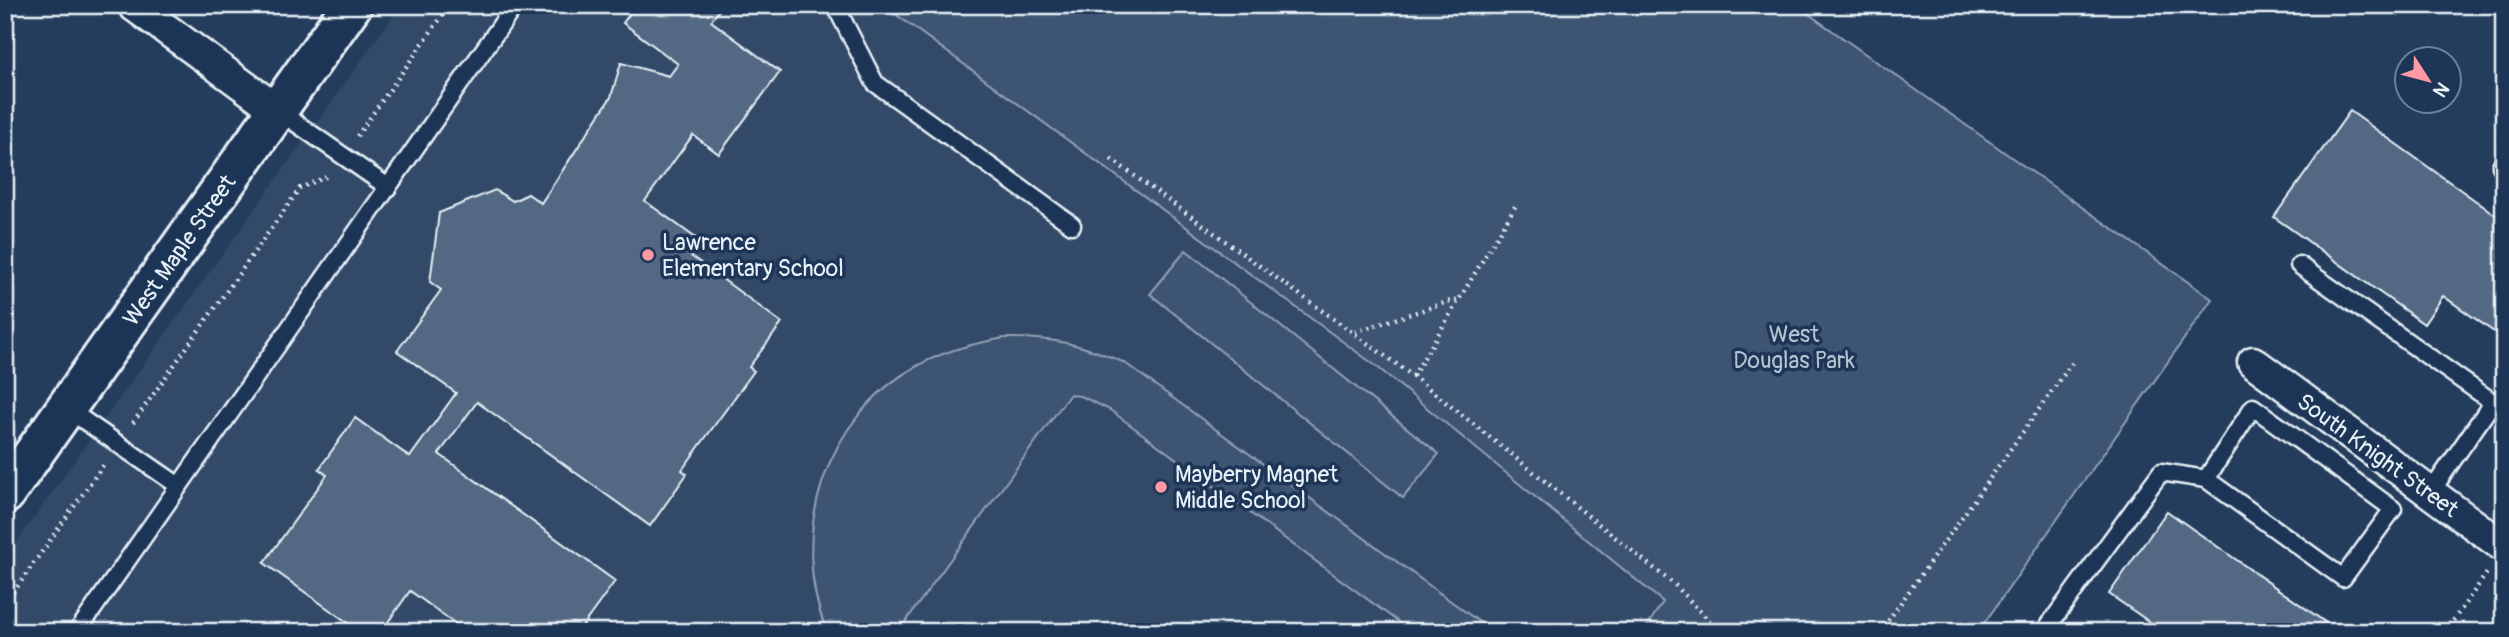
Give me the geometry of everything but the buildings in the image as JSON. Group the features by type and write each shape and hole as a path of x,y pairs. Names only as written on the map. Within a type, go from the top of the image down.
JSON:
{"street":[{"path":"133,5 278,110"},
{"name":"West Maple Street","path":"5,494 352,5"},
{"name":"South Knight Street","path":"2253,362 2430,493 2496,559"}],"lane":[{"path":"77,632 515,5"},
{"path":"835,5 875,83 1072,225"},
{"path":"278,110 388,187"},
{"path":"2504,160 2501,166 2504,170"},
{"path":"2299,265 2498,406 2430,493"},
{"path":"2044,632 2161,472 2206,480 2343,578 2393,509 2253,407 2206,480"},
{"path":"66,408 179,486"}],"path":[{"path":"5,604 300,188 329,175 450,5"},
{"path":"1111,159 1413,376 1675,584 1720,632"},
{"path":"1413,376 1516,205"},
{"path":"1354,333 1460,299"},
{"path":"1880,632 2072,363"},
{"path":"2445,632 2496,559"}],"shaded area":[{"name":"Lawrence Elementary School","path":"401,5 883,5 1376,366 1663,602 1643,632 5,632 5,558"}],"green space":[{"name":"West Douglas Park","path":"883,5 1796,5 2212,299 1978,632 1643,632 1663,602 1376,366"},
{"path":"1186,250 1439,454 1403,498 1150,294"},
{"path":"1005,338 1066,343 1125,363 1493,632 1412,632 1110,410 1070,394 898,632 827,632 816,595 811,556 814,518 823,481 838,446 859,414 886,387 919,365 960,348"}],"place":[{"name":"Lawrence Elementary School","path":"648,255"},
{"name":"Mayberry Magnet Middle School","path":"1161,487"}]}
